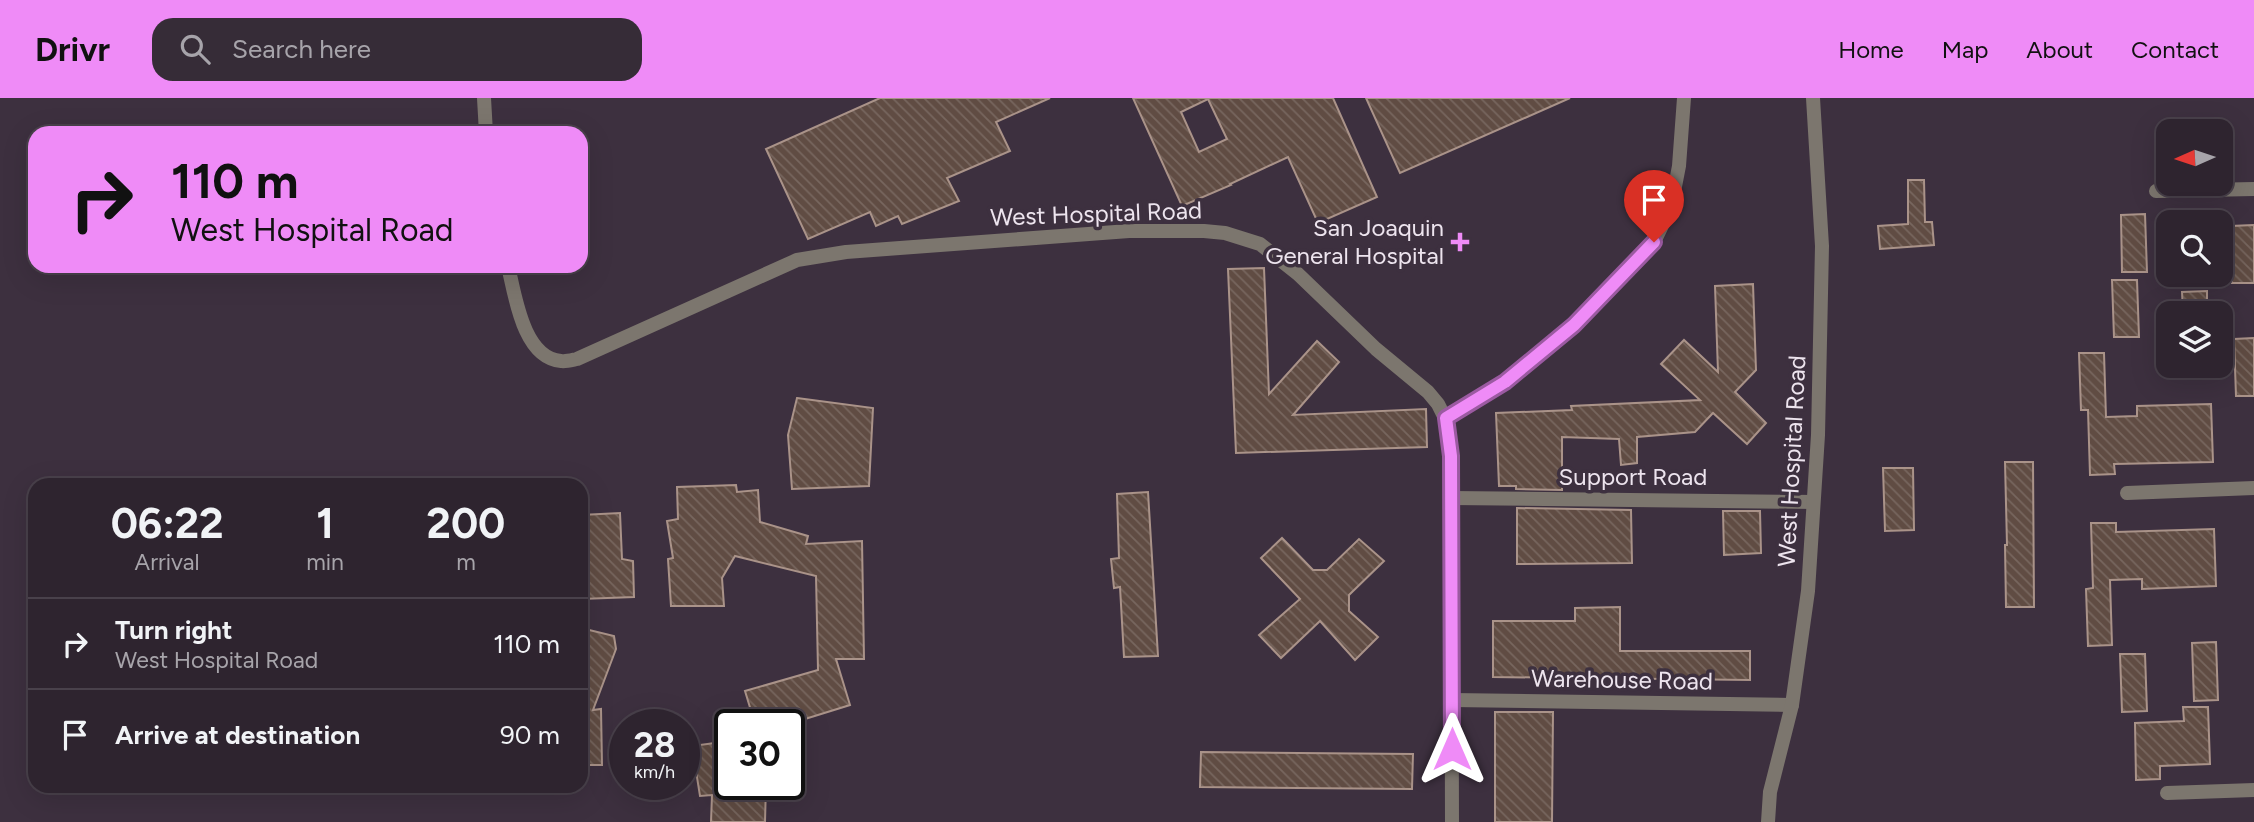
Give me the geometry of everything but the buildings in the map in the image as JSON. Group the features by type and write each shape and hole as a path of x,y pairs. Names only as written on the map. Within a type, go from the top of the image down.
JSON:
{"street":[{"path":"484,98 486,126"},
{"path":"1452,822 1451,456 1446,418 1505,382 1574,325 1654,242 1671,206 1679,166 1684,98"},
{"name":"West Hospital Road","path":"1768,822 1770,792 1792,705 1808,591 1814,502 1820,402 1822,246 1813,98"},
{"path":"2233,189 2254,188"},
{"name":"West Hospital Road","path":"510,273 527,334 536,348 547,357 561,362 577,359 797,260 846,252 1129,231 1225,233 1260,244 1298,274 1376,349 1427,392 1446,418"},
{"path":"2127,493 2254,488"},
{"name":"Support Road","path":"1451,498 1814,502"},
{"name":"Warehouse Road","path":"1452,700 1792,705"},
{"path":"2168,793 2254,790"}],"place":[{"name":"San Joaquin General Hospital","path":"1460,242"}],"route":[{"path":"1452,749 1451,456 1446,418 1505,382 1574,325 1654,242"}]}
